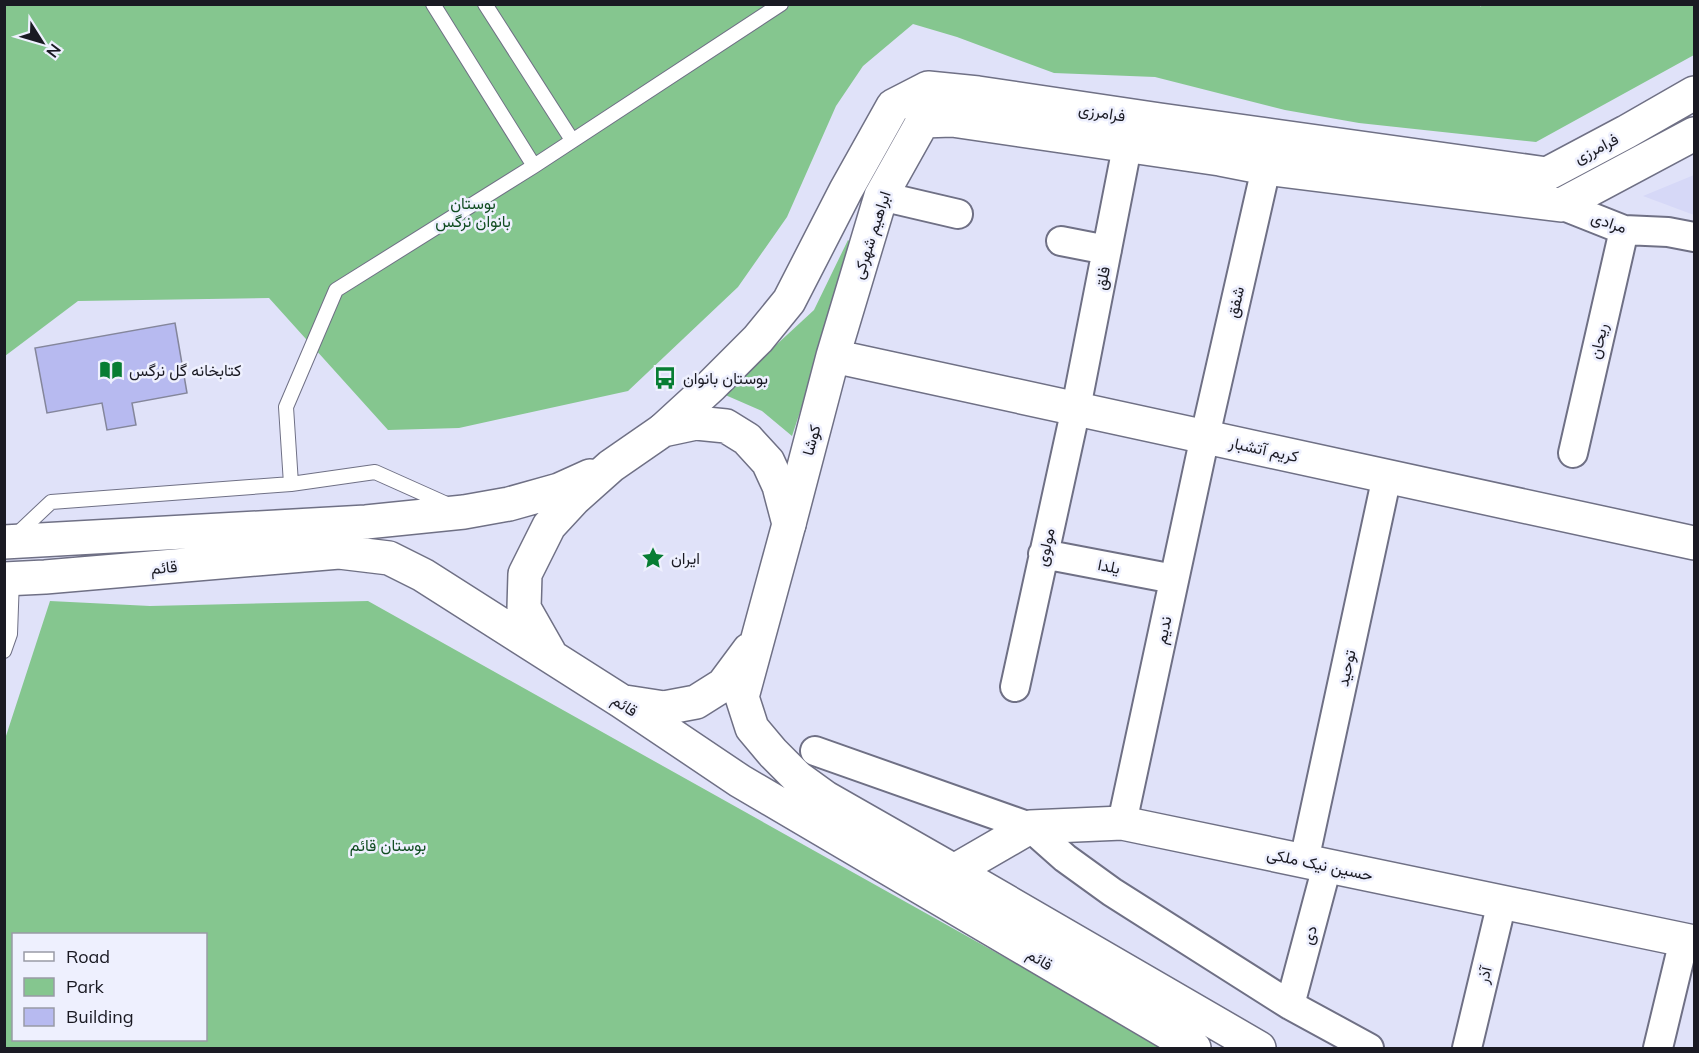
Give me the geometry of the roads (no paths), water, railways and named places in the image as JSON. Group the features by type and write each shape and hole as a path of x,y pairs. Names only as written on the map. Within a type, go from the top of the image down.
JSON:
{"street":[{"name":"فرامرزی","path":"663,430 758,339 789,301 846,190 893,106 928,88 978,93 1547,174 1695,93"},
{"name":"فرامرزی","path":"923,121 952,120 1220,159 1266,168 1561,205 1695,134"},
{"name":"ابراهیم شهرکی","path":"833,356 881,196 923,121"},
{"name":"فلق","path":"1076,408 1127,147"},
{"name":"شفق","path":"1205,436 1266,168"},
{"path":"881,196 958,214"},
{"name":"مرادی","path":"1561,205 1624,230 1668,232 1695,237"},
{"name":"ریحان","path":"1573,453 1624,230"},
{"path":"1060,241 1107,250"},
{"name":"کریم آتشبار","path":"833,356 1695,543"},
{"name":"کوشا","path":"758,639 833,356"},
{"name":"مولوی","path":"1015,687 1076,408"},
{"path":"553,658 524,608 525,574 549,526 574,499 611,466 663,430 696,423 726,426 747,439 768,462 776,478 789,524"},
{"name":"ندیم","path":"1122,823 1205,436"},
{"name":"قائم","path":"7,542 366,522 464,512 509,504 559,490 611,466"},
{"name":"توحید","path":"1315,863 1388,476"},
{"path":"7,542 8,579"},
{"name":"قائم","path":"8,579 339,552 389,558 423,575 740,781 1194,1048"},
{"name":"یلدا","path":"1043,554 1174,579"},
{"path":"621,702 664,708 696,702 723,685 758,639"},
{"name":"قائم","path":"758,639 742,697 752,728 797,777 826,798 1258,1048"},
{"path":"815,751 1030,826 1065,858 1112,892 1290,1005 1369,1048"},
{"name":"حسین نیک ملکی","path":"954,871 1030,826 1122,823 1689,941"},
{"name":"دی","path":"1290,1005 1315,863"},
{"name":"آذر","path":"1467,1048 1502,902"},
{"path":"1658,1048 1689,941"}],"lane":[{"path":"433,4 534,166"},
{"path":"485,4 572,140"},
{"path":"291,484 286,407 336,290 534,166 781,4"},
{"path":"7,542 51,502 291,484 375,472 464,512"},
{"path":"4,651 10,634 8,579"}],"place":[{"name":"کتابخانه گل نرگس","path":"111,370"},
{"name":"بوستان بانوان","path":"665,378"},
{"name":"ایران","path":"653,558"}],"park label":[{"name":"بوستان بانوان نرگس","path":"473,212"},
{"name":"بوستان قائم","path":"388,845"}]}
